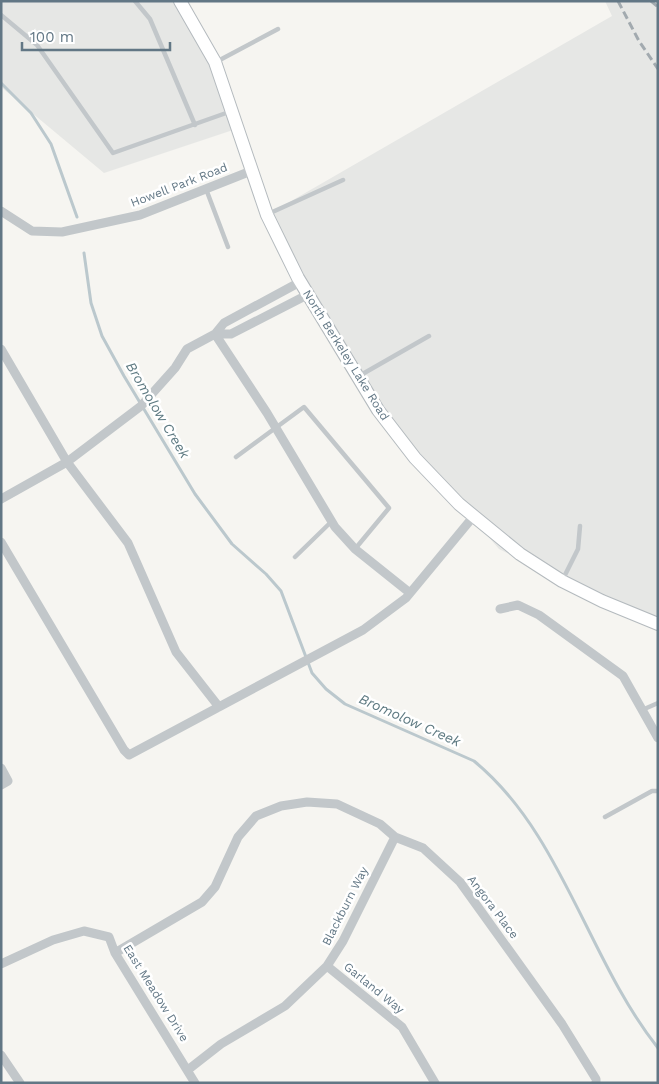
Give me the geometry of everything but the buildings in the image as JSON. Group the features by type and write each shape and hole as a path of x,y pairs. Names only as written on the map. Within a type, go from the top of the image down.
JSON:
{"street":[{"name":"North Berkeley Lake Road","path":"180,1 214,62 267,215 300,282 378,410 415,458 473,517 520,554 562,581 602,601 658,624"},
{"name":"Howell Park Road","path":"1,212 32,231 62,232 140,215 252,171"},
{"path":"1,499 67,462 141,406 175,368 187,349 215,334 224,323 300,282"},
{"path":"215,334 232,334 308,295"},
{"path":"257,305 264,318"},
{"path":"237,316 244,328"},
{"path":"215,334 276,428 331,522 355,549 410,593"},
{"path":"1,349 67,462 128,543 176,652 219,707"},
{"path":"1,542 124,750 129,755 363,630 410,593 473,517"},
{"path":"500,609 518,605 540,615 623,676 658,738"},
{"path":"1,768 8,781 1,785"},
{"name":"Angora Place","path":"115,953 202,902 215,886 238,837 256,816 282,806 306,802 337,804 380,824 395,837 423,848 460,882 562,1024 596,1079 596,1083"},
{"name":"Blackburn Way","path":"189,1069 222,1044 285,1006 327,966 343,941 395,837"},
{"name":"East Meadow Drive","path":"1,964 53,940 84,931 110,937 115,953 189,1069 195,1083"},
{"name":"Garland Way","path":"327,966 402,1027 430,1082"},
{"path":"1,1054 20,1083"}],"lane":[{"path":"135,1 150,19 196,125"},
{"path":"1,15 36,45 113,153 231,112"},
{"path":"214,62 278,28"},
{"path":"267,215 343,180"},
{"path":"206,189 228,247"},
{"path":"358,377 429,336"},
{"path":"236,457 304,407 389,508 355,549"},
{"path":"294,557 331,522"},
{"path":"562,581 578,549 580,526"},
{"path":"642,710 658,702"},
{"path":"605,817 652,791 658,791"}],"shaded area":[{"path":"1,1 180,1 215,62 236,129 104,173 1,87"},
{"path":"605,1 658,1 658,624 602,601 499,549 368,396 267,215 612,16"}],"waterway":[{"name":"Bromolow Creek","path":"1,83 31,113 51,144 77,217"},
{"name":"Bromolow Creek","path":"84,253 91,303 102,336 195,494 232,544 266,574 281,591 312,673 326,689 345,704 474,761 504,790 530,824 552,860 612,976 658,1048"}],"railway":[{"path":"618,1 639,41 658,69"},
{"path":"651,1 658,7"}]}
